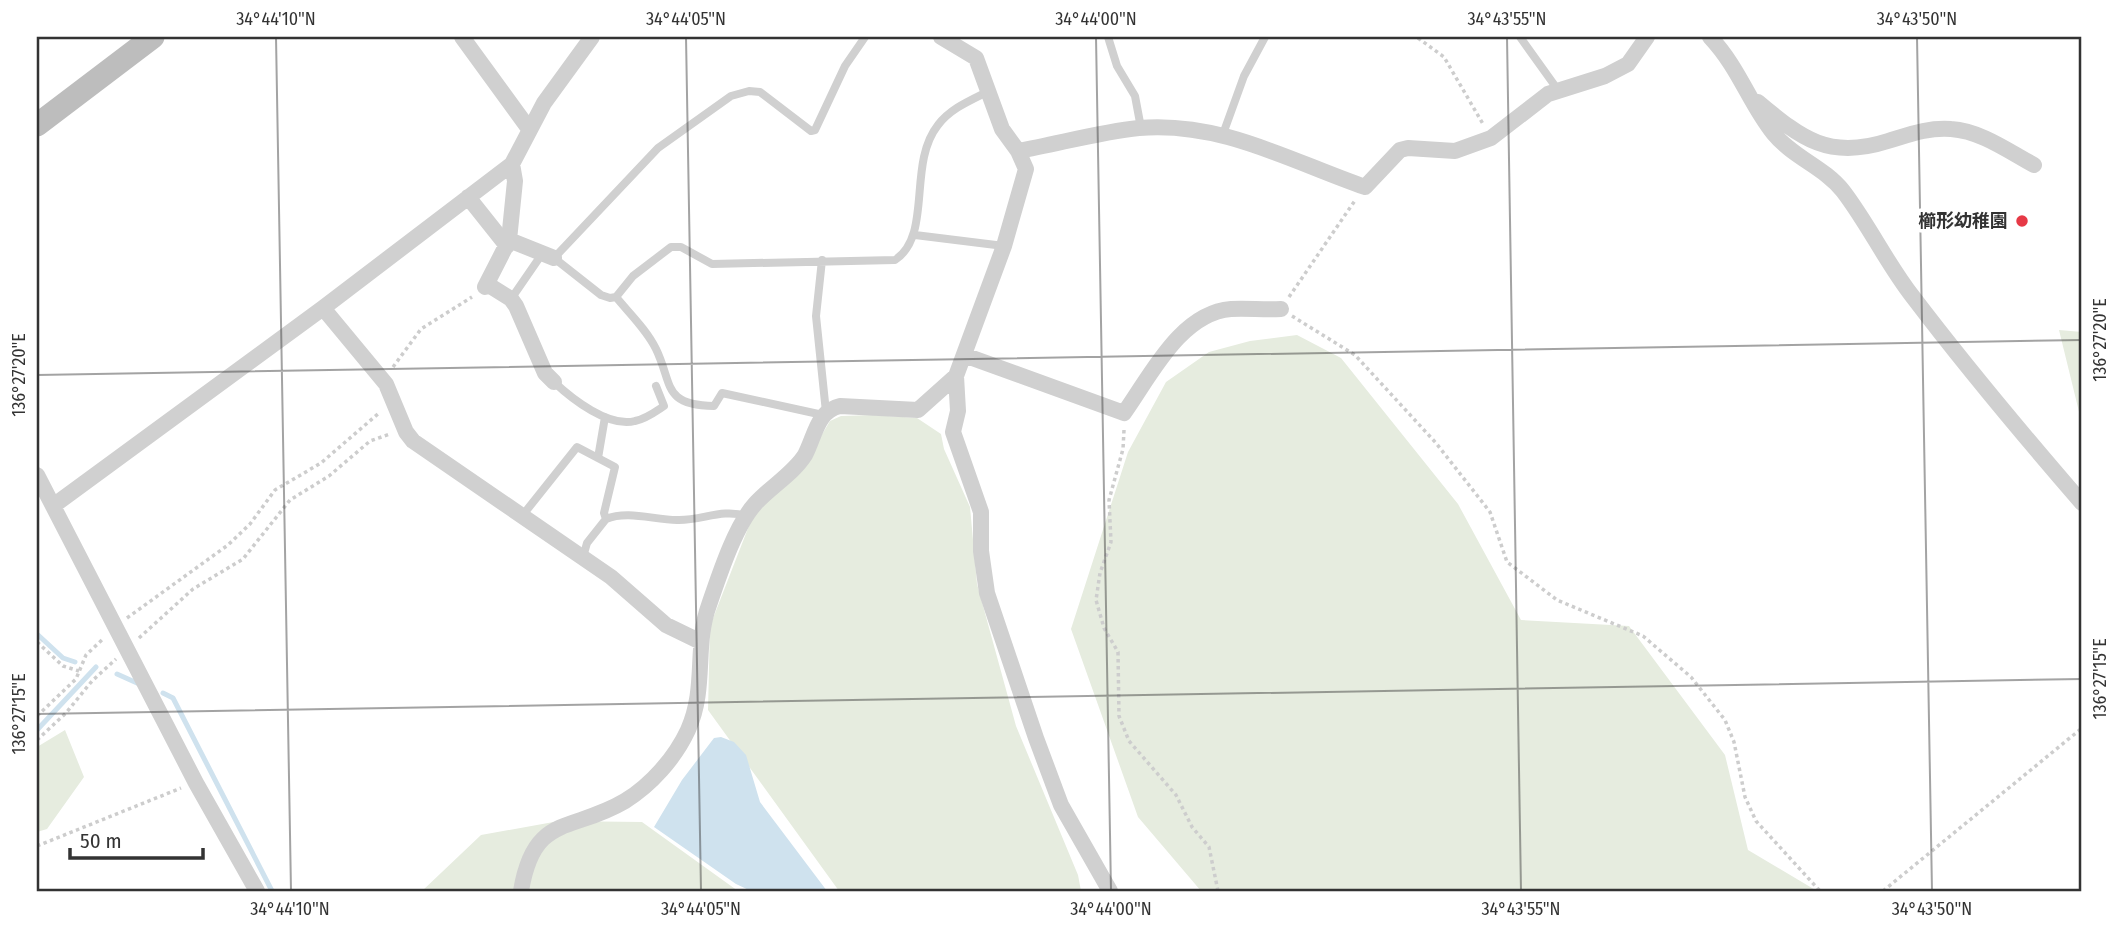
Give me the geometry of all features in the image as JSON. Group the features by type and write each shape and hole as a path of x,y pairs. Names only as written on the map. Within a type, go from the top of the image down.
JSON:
{"main road":[{"path":"37,125 153,37"}],"street":[{"path":"462,37 529,129"},
{"path":"52,506 323,308 512,164 529,129 592,37"},
{"path":"521,891 531,852 554,829 623,802 662,770 687,731 698,700 702,674 701,642 709,604 747,516 804,457 825,413 841,406 918,410 956,376 1004,246 1026,169 1018,151 1002,129 976,58 940,37"},
{"path":"1018,151 1141,128 1183,128 1223,134 1365,187 1400,150 1408,148 1455,151 1491,138 1558,90 1605,76 1628,64 1647,37"},
{"path":"1710,37 1740,73 1765,122 1786,148 1825,173 1842,190 1911,295 2082,503"},
{"path":"1754,99 1806,140 1828,147 1858,149 1916,132 1947,128 1970,132 2034,165"},
{"path":"512,164 514,181 508,243 486,286 511,299 545,373 554,382"},
{"path":"468,197 508,243 548,256"},
{"path":"323,308 386,384 404,428 425,451 583,556 666,625 701,642"},
{"path":"964,355 1124,413 1172,345 1192,326 1231,309 1281,309"},
{"path":"956,376 959,390 953,432 979,500 981,551 987,593 1057,794 1110,891"},
{"path":"37,475 196,783 257,891"}],"lane":[{"path":"511,299 548,256 658,148 731,96 749,90 760,92 811,131 815,130 845,66 865,37"},
{"path":"1108,37 1117,66 1135,96 1141,128"},
{"path":"1223,134 1244,76 1265,37"},
{"path":"1520,37 1558,90"},
{"path":"616,297 633,276 671,247 681,247 712,264 895,260 910,247 915,235 920,174 935,128 947,114 987,92"},
{"path":"915,235 1004,246"},
{"path":"548,256 601,295 616,297 655,347 666,383 684,402 714,406 722,393 825,413 816,316 822,260"},
{"path":"554,382 606,417 619,422 634,422 664,406 656,386"},
{"path":"598,458 606,417"},
{"path":"522,516 577,447 615,469 604,513 606,519"},
{"path":"583,556 587,543 606,519 652,517 679,520 717,512 747,516"}],"path":[{"path":"1418,38 1437,49 1444,57 1491,138"},
{"path":"1365,187 1281,309 1340,343 1355,355 1436,443 1490,512 1507,562 1557,600 1643,636 1691,677 1725,720 1734,742 1745,797 1752,815 1820,891"},
{"path":"386,384 400,355 421,329 486,286"},
{"path":"37,716 76,679 86,655 116,626 228,545 250,524 275,490 321,463 393,403"},
{"path":"1124,413 1123,449 1110,500 1111,542 1100,573 1096,600 1104,628 1118,652 1119,716 1129,741 1176,795 1192,827 1209,847 1218,891"},
{"path":"37,740 78,701 101,672 130,651 136,640 193,589 243,559 290,500 329,476 370,441 404,428"},
{"path":"37,642 63,666 79,671"},
{"path":"1883,891 2082,728"},
{"path":"37,846 196,783"}],"shaded area":[{"path":"2059,330 2082,332 2082,424"},
{"path":"1297,335 1341,358 1458,504 1521,620 1629,626 1725,755 1748,850 1817,891 1201,891 1138,817 1071,629 1128,452 1166,382 1209,352 1250,341"},
{"path":"841,416 917,418 941,434 944,449 970,507 977,584 1016,726 1078,875 1081,891 839,891 708,710 710,626 752,518 805,463 830,421"},
{"path":"65,730 84,777 47,829 37,832 37,747"},
{"path":"559,821 642,822 738,891 422,891 481,835"}],"water":[{"path":"721,737 734,742 746,755 760,802 827,891 751,891 736,884 654,827 682,780 714,738"}],"waterway":[{"path":"37,634 63,658 75,662"},
{"path":"37,730 96,667"},
{"path":"117,674 137,683"},
{"path":"163,693 173,698 272,891"}],"place":[{"name":"櫛形幼稚園","path":"2022,221"}]}
